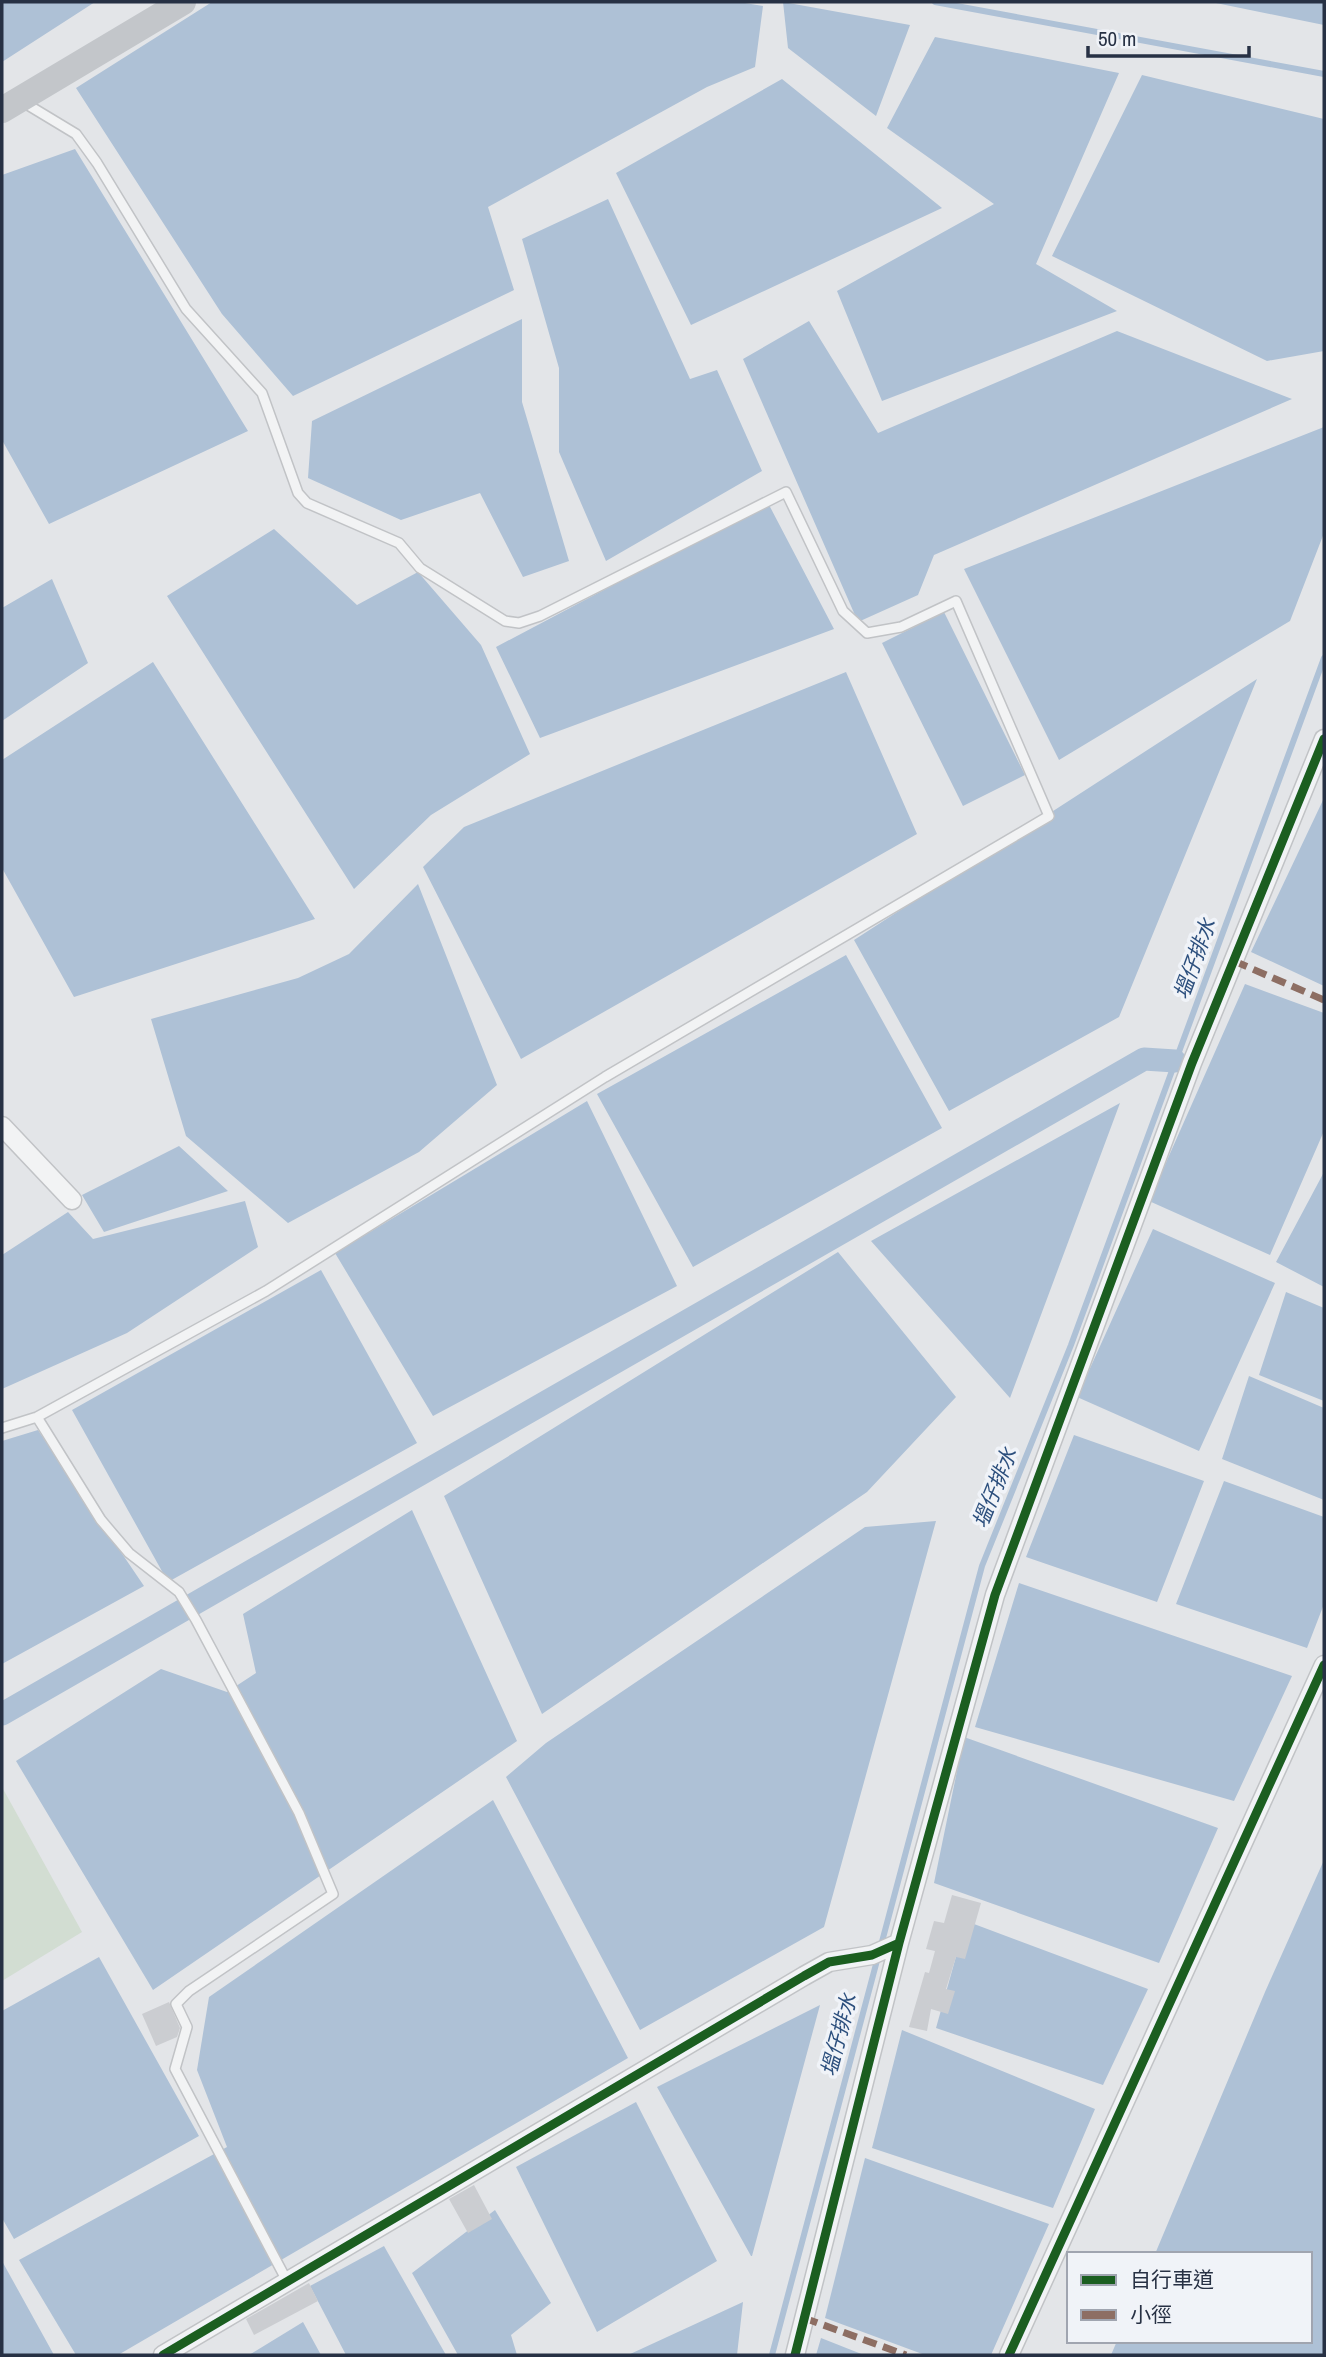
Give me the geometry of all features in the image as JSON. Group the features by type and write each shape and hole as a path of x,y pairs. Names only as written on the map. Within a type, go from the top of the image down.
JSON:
{"main road":[{"path":"10,105 183,2"}],"street":[{"path":"795,2355 899,1943 995,1595 1013,1540 1192,1063 1324,739"},
{"path":"2,1126 72,1200"},
{"path":"1009,2355 1324,1665"},
{"path":"163,2355 803,1976 829,1962 872,1955 899,1943"}],"lane":[{"path":"2,1428 37,1417 266,1291 604,1077 1049,816 956,601 901,627 867,633 844,611 786,492 540,616 519,623 505,621 429,574 399,543 307,503 298,493 262,393 186,309 97,163 76,134 10,105"},
{"path":"37,1417 101,1520 129,1553 179,1592 299,1813 333,1894 189,1991 176,2004 187,2027 175,2068 287,2281"}],"shaded area":[{"path":"2,1787 82,1932 2,1981"}],"water":[{"path":"2,2 95,2 2,62"},
{"path":"212,2 739,2 763,6 755,67 707,87 488,207 514,290 293,396 222,314 76,88"},
{"path":"783,2 910,25 876,116 788,48"},
{"path":"1211,2 1324,2 1324,25"},
{"path":"935,37 1119,73 1036,264 1117,311 882,401 837,291 994,204 887,128"},
{"path":"1142,75 1324,119 1324,351 1267,361 1052,256"},
{"path":"782,79 942,208 691,325 616,173"},
{"path":"75,149 248,431 49,524 2,440 2,175"},
{"path":"608,199 690,379 717,370 762,471 606,561 559,452 559,368 522,239"},
{"path":"522,319 522,402 569,561 523,577 480,493 401,520 308,478 312,421"},
{"path":"809,321 878,433 1117,331 1292,399 934,555 918,595 858,622 743,359"},
{"path":"1324,427 1324,533 1290,621 1059,760 964,569"},
{"path":"768,503 834,629 540,738 496,647"},
{"path":"274,529 357,605 418,572 481,645 530,754 431,815 354,889 167,596"},
{"path":"52,579 88,663 2,721 2,608"},
{"path":"944,612 1025,775 963,806 882,643"},
{"path":"153,662 315,919 74,997 2,868 2,760"},
{"path":"846,672 917,834 521,1059 423,867 464,827"},
{"path":"1257,679 1119,1017 949,1111 854,940"},
{"path":"1324,798 1324,986 1251,952"},
{"path":"418,884 497,1085 419,1152 288,1223 186,1136 151,1019 298,978 349,954"},
{"path":"846,955 942,1128 693,1267 597,1094"},
{"path":"1245,984 1324,1013 1324,1131 1270,1255 1149,1201"},
{"path":"587,1101 677,1286 433,1416 335,1253"},
{"path":"1120,1103 1010,1398 871,1241"},
{"path":"179,1146 228,1191 104,1232 82,1195"},
{"path":"1324,1172 1324,1287 1276,1262"},
{"path":"245,1201 258,1247 127,1333 2,1389 2,1255 68,1212 93,1239"},
{"path":"1153,1229 1275,1283 1199,1451 1077,1397"},
{"path":"838,1252 956,1397 867,1492 542,1714 444,1496"},
{"path":"321,1270 417,1443 168,1582 72,1410"},
{"path":"1286,1292 1324,1308 1324,1401 1259,1375"},
{"path":"1249,1376 1324,1408 1324,1500 1222,1459"},
{"path":"38,1430 144,1586 2,1664 2,1441"},
{"path":"1074,1435 1204,1481 1157,1602 1026,1557"},
{"path":"1224,1481 1324,1517 1324,1604 1307,1648 1176,1604"},
{"path":"412,1510 517,1741 153,1990 16,1761 161,1669 227,1692 256,1673 243,1614"},
{"path":"936,1521 824,1927 640,2030 506,1777 546,1743 865,1527"},
{"path":"1019,1583 1292,1676 1234,1801 975,1727"},
{"path":"964,1737 1218,1828 1159,1963 934,1883"},
{"path":"493,1800 628,2058 118,2355 76,2355 19,2260 227,2147 197,2070 209,1997"},
{"path":"1324,1860 1324,2355 1111,2355 1116,2343 1312,2343 1312,2252 1156,2252 1265,1992"},
{"path":"966,1921 1148,1989 1103,2085 936,2028"},
{"path":"99,1957 199,2136 14,2239 2,2218 2,2011"},
{"path":"820,2005 752,2256 751,2256 657,2087"},
{"path":"902,2030 1095,2109 1053,2208 872,2148"},
{"path":"636,2102 717,2261 597,2332 516,2167"},
{"path":"865,2158 1049,2224 991,2355 925,2355 825,2318"},
{"path":"495,2210 551,2303 511,2335 517,2355 458,2355 412,2273"},
{"path":"384,2246 446,2355 346,2355 310,2286"},
{"path":"2,2261 54,2355 2,2355"},
{"path":"743,2302 737,2355 628,2355"},
{"path":"303,2322 321,2355 249,2355"},
{"path":"821,2338 864,2355 816,2355"}],"building":[{"path":"952,1895 981,1903 965,1959 956,1957 946,1989 955,1991 948,2014 931,2009 927,2031 909,2027 925,1972 929,1973 935,1951 926,1949 934,1921 944,1923"},
{"path":"169,2002 180,2028 177,2037 156,2046 142,2014"},
{"path":"474,2185 492,2219 468,2233 449,2199"},
{"path":"309,2283 318,2301 254,2335 246,2319"}],"waterway":[{"path":"935,2 1324,74"},
{"name":"塭仔排水","path":"772,2355 982,1566 1071,1345 1324,658"},
{"path":"2,1714 1144,1059 1175,1061"}],"marked path":[{"path":"1234,961 1324,1000"},
{"path":"804,2318 906,2355"}],"cycle path":[{"path":"795,2355 899,1943 995,1595 1192,1063 1324,739"},
{"path":"1009,2355 1324,1665"},
{"path":"163,2355 829,1962 872,1955 899,1943"}]}
